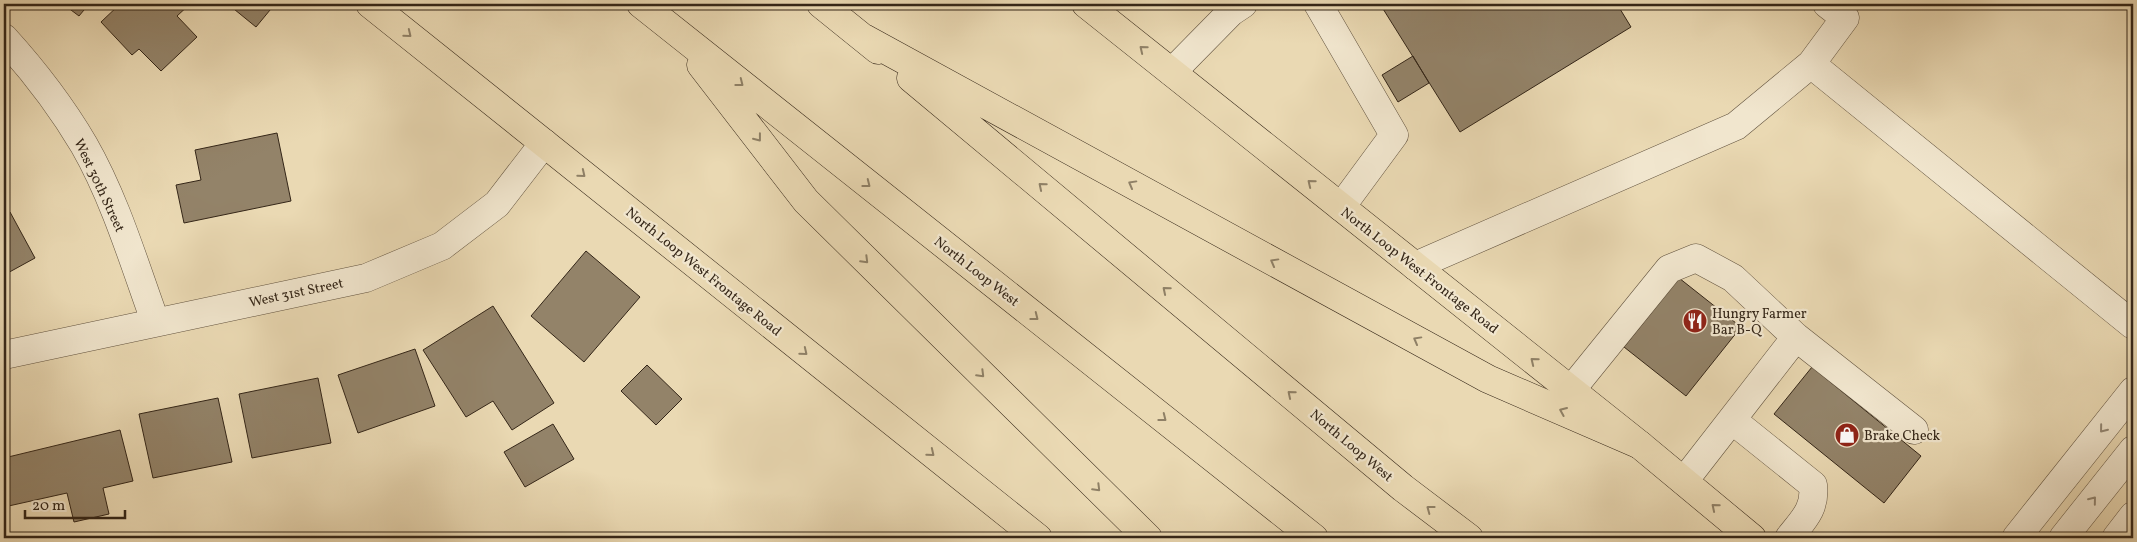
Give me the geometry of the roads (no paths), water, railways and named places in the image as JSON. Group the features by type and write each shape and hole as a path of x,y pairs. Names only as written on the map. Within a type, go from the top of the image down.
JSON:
{"main road":[{"name":"North Loop West Frontage Road","path":"370,4 1038,538"},
{"name":"North Loop West","path":"641,4 1314,538"},
{"name":"North Loop West","path":"821,4 1403,488 1469,538"},
{"name":"North Loop West Frontage Road","path":"1086,4 1640,445 1752,538"},
{"path":"674,30 806,201 1148,538"},
{"path":"864,38 1488,379 1640,445"}],"street":[{"path":"1172,72 1232,12 1243,4"},
{"path":"1318,4 1394,135 1340,207"},
{"path":"1415,266 1736,126 1811,64 1845,18 1827,4"},
{"name":"West 30th Street","path":"4,38 34,70 84,146 116,214 155,322"},
{"path":"1811,64 2133,325"},
{"name":"West 31st Street","path":"4,355 366,278 442,246 497,204 544,143"},
{"path":"1571,390 1669,269 1696,258 1733,278 1796,337 1914,430"},
{"path":"1684,481 1796,337"},
{"path":"2016,538 2133,391"},
{"path":"1732,420 1813,485 1815,500 1807,515 1789,538"},
{"path":"2063,538 2133,450"},
{"path":"2116,538 2133,516"}],"place":[{"name":"Hungry Farmer Bar B-Q","path":"1695,321"},
{"name":"Brake Check","path":"1847,435"}]}
